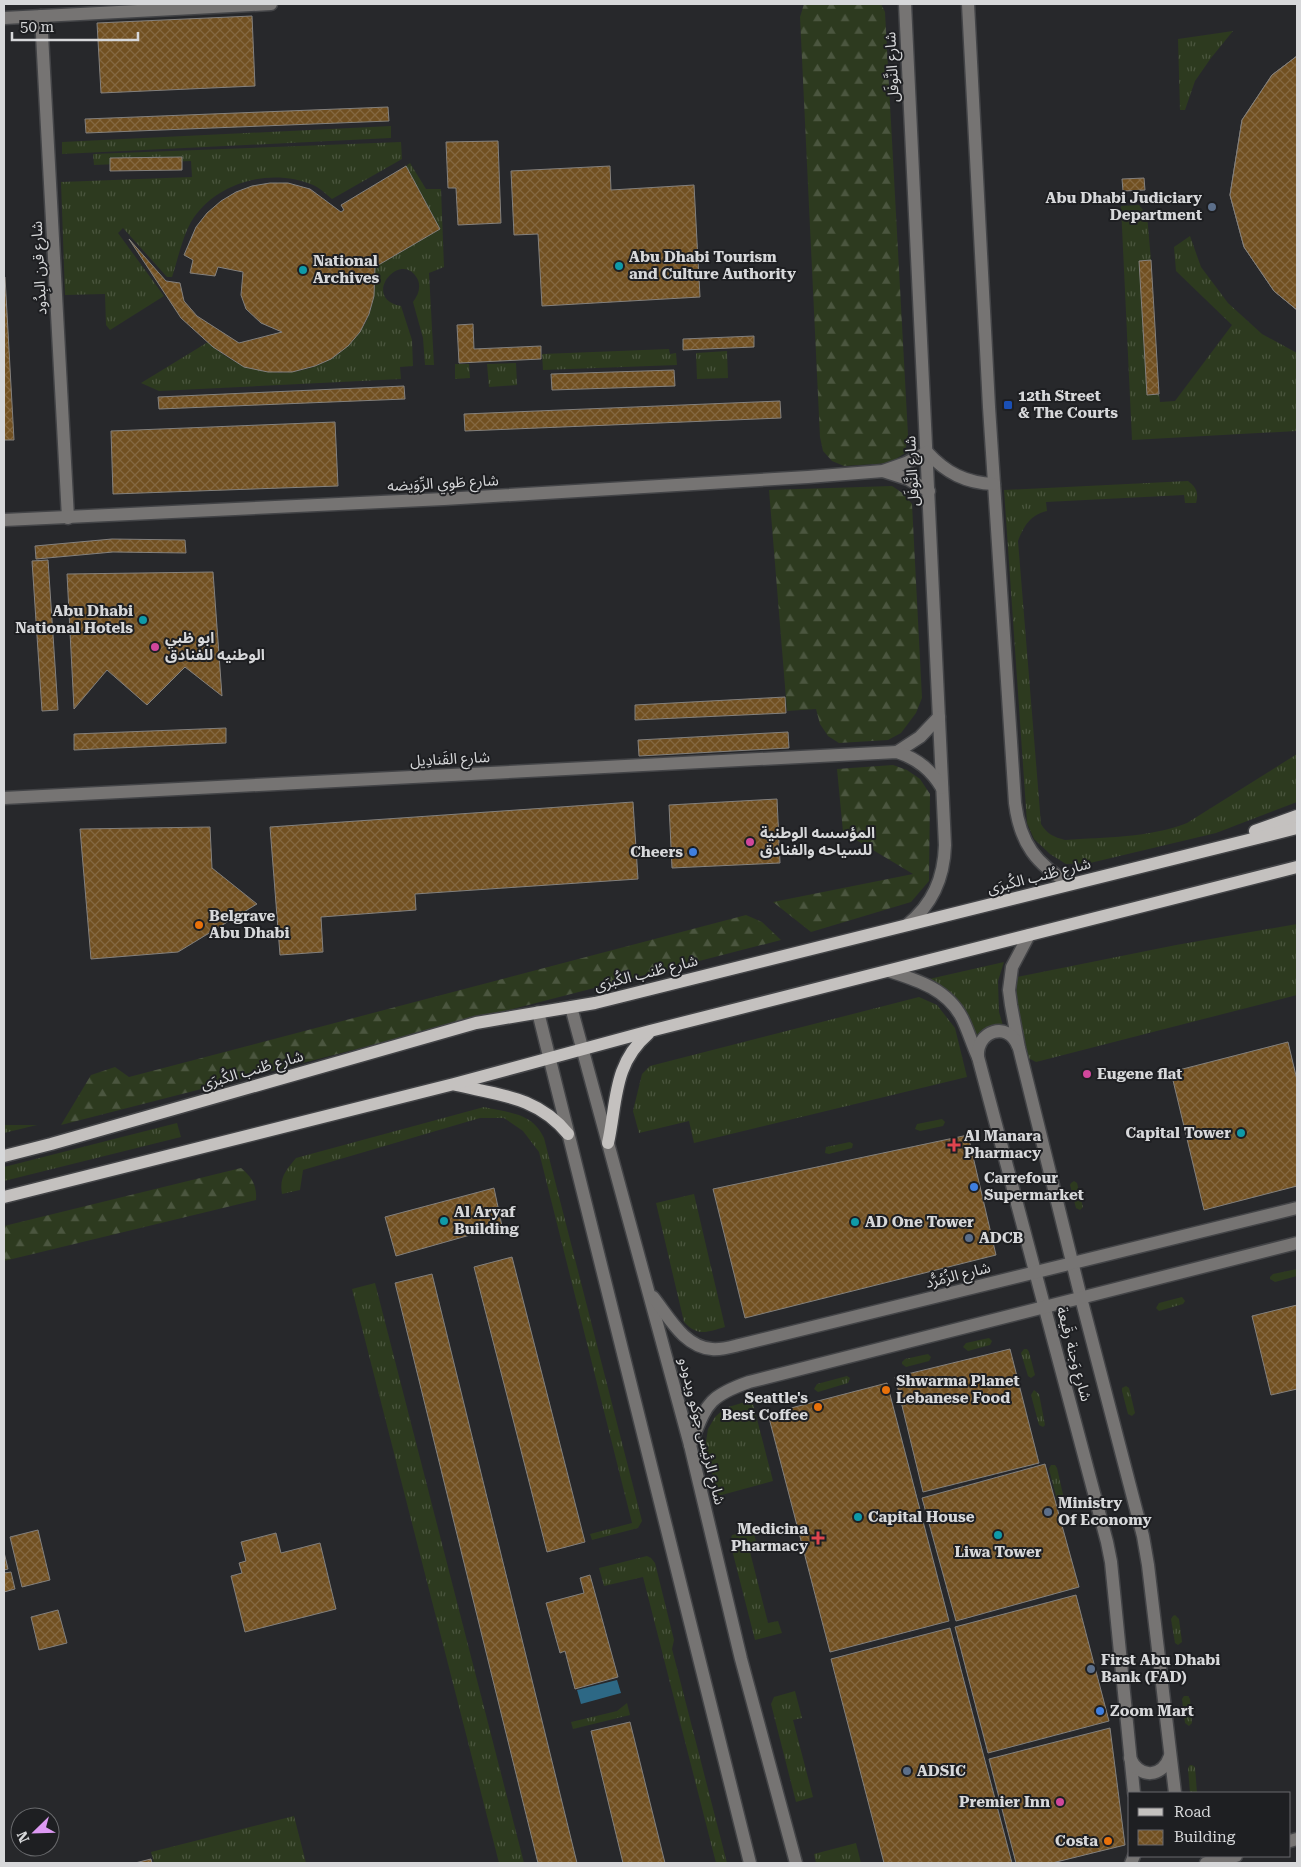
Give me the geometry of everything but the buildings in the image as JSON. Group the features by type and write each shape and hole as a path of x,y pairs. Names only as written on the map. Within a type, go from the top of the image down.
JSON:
{"main road":[{"path":"1204,851 1297,816"},
{"name":"شارع طُنب الكُبرَى","path":"4,1156 476,1023 571,1008 1297,828"},
{"path":"4,1197 454,1084 1297,867"},
{"path":"608,1143 615,1096 622,1068 634,1048 650,1032"},
{"path":"454,1084 536,1106 559,1123 568,1134"}],"street":[{"path":"4,18 271,4"},
{"name":"شارع النَّوفَل","path":"905,4 945,845 943,872 933,896 926,907 907,925"},
{"path":"968,4 994,484 1017,820 1031,852 1042,865 1056,876 1071,884"},
{"name":"شارع قرن البِدُود","path":"41,16 68,518"},
{"path":"927,452 946,470 956,476 981,484 994,484"},
{"name":"شارع طَوِي الرِّوَيضه","path":"4,520 444,499 883,471 906,463 927,452"},
{"name":"شارع طَوِي الرِّوَيضه","path":"883,471 908,479 929,491"},
{"path":"897,752 920,737 939,717"},
{"name":"شارع القَنادِيل","path":"4,798 897,752 924,765 942,788"},
{"name":"شارع وَجنة رقَيعة","path":"1029,935 1016,956 1009,978 1010,998 1019,1048 1146,1552 1175,1792"},
{"name":"شارع وَجنة رقَيعة","path":"889,971 918,981 945,996 962,1018 978,1057 1111,1562 1134,1792"},
{"name":"شارع الرئيس جوكو ويدودو","path":"571,1008 690,1444 746,1678 796,1863"},
{"path":"538,1012 750,1863"},
{"path":"978,1057 977,1051 982,1039 994,1032 1007,1033 1017,1042 1019,1048"},
{"name":"شارع الزُمُرُّد","path":"648,1291 690,1342 714,1350 1297,1208"},
{"path":"690,1444 710,1402 727,1389 1297,1242"},
{"path":"1130,1758 1136,1768 1148,1773 1160,1771 1168,1762 1170,1756"},
{"path":"1206,1863 1229,1857"}],"green space":[{"path":"804,4 881,4 885,12 908,435 905,453 890,463 844,466 832,461 823,451 820,437 800,17"},
{"path":"1233,31 1195,81 1185,110 1180,110 1178,39"},
{"path":"391,126 391,138 62,154 62,142"},
{"path":"401,142 402,159 332,199 321,189 313,185 297,180 280,178 262,178 229,188 201,208 191,222 172,277 167,277 123,228 118,233 164,296 110,330 106,325 105,294 65,295 61,182 192,177 191,161 94,165 93,154"},
{"path":"410,163 426,189 441,189 444,267 429,273 434,365 425,365 423,338 413,302 418,291 418,280 411,271 403,269 395,272 388,278 384,286 384,294 389,301 401,306 412,340 413,366 400,367 401,379 159,391 141,383 208,342 225,356 245,366 265,371 286,372 306,369 326,362 344,350 359,333 368,318 374,293 375,267 440,229 406,166"},
{"path":"1139,205 1147,215 1151,260 1139,262 1147,395 1159,394 1160,402 1175,401 1232,325 1176,271 1174,247 1190,236 1201,267 1228,303 1262,334 1297,353 1297,431 1132,440 1121,206"},
{"path":"669,349 670,354 676,353 677,365 543,370 542,354"},
{"path":"727,351 728,378 697,379 696,353"},
{"path":"516,363 517,385 489,387 487,364"},
{"path":"455,364 469,364 470,378 455,379"},
{"path":"1188,481 1196,490 1196,503 1185,503 1184,495 1046,502 1047,511 1032,518 1020,536 1018,541 1041,824 1051,835 1065,840 1127,836 1172,828 1187,823 1297,754 1297,802 1216,833 1090,863 1066,864 1050,854 1034,839 1027,823 1004,490"},
{"path":"892,486 904,494 912,504 922,698 916,713 901,733 888,740 839,743 828,736 820,724 816,709 787,711 769,490"},
{"path":"893,765 907,770 920,779 930,794 929,881 911,902 811,932 773,902 913,874 843,832 837,769"},
{"path":"746,915 762,922 781,940 61,1125 91,1075 115,1067 129,1077"},
{"path":"1297,924 1297,995 1036,1062 1028,1058 1015,1013 1017,977 1176,945"},
{"path":"1004,962 998,981 999,1012 1005,1032 992,1029 985,1030 975,1037 971,1024 950,993 929,979"},
{"path":"919,997 937,1005 955,1028 967,1077 694,1143 689,1121 639,1133 633,1111 642,1074 650,1066"},
{"path":"484,1107 526,1118 539,1129 544,1138 642,1521 638,1528 592,1540 590,1534 632,1523 539,1152 523,1131 504,1118 480,1118 303,1170 300,1190 282,1194 282,1179 286,1170 296,1158"},
{"path":"942,1119 945,1122 943,1126 920,1131 915,1129 917,1124"},
{"path":"177,1123 181,1137 4,1181 4,1167"},
{"path":"4,1125 37,1125 4,1133"},
{"path":"850,1142 853,1144 852,1148 829,1154 825,1153 826,1147"},
{"path":"241,1168 253,1182 256,1190 256,1200 4,1261 4,1226"},
{"path":"1074,1181 1077,1183 1083,1207 1080,1210 1076,1208 1070,1185"},
{"path":"694,1194 725,1327 703,1332 694,1330 684,1322 656,1203"},
{"path":"1297,1269 1297,1276 1275,1282 1270,1279 1273,1274"},
{"path":"375,1283 524,1863 499,1863 352,1289"},
{"path":"1182,1297 1185,1301 1183,1304 1159,1311 1156,1308 1159,1303"},
{"path":"989,1338 992,1341 990,1345 968,1351 963,1347 966,1343"},
{"path":"1024,1349 1027,1349 1029,1352 1035,1375 1031,1378 1028,1376 1021,1353"},
{"path":"928,1354 931,1357 929,1361 906,1367 902,1364 905,1359"},
{"path":"847,1376 850,1378 848,1383 818,1392 814,1389 817,1384"},
{"path":"1126,1386 1129,1388 1135,1413 1132,1416 1128,1414 1122,1391 1122,1388"},
{"path":"1034,1390 1039,1394 1045,1425 1043,1427 1039,1425 1031,1395"},
{"path":"752,1400 773,1481 718,1496 705,1448 708,1429 715,1417 725,1408"},
{"path":"1051,1465 1055,1465 1057,1468 1064,1499 1062,1502 1057,1500 1049,1469"},
{"path":"753,1530 758,1549 750,1552 768,1623 778,1621 782,1633 755,1640 730,1542 732,1535"},
{"path":"647,1556 655,1563 674,1640 672,1649 727,1863 716,1863 643,1577 604,1586 599,1568"},
{"path":"1175,1615 1179,1619 1182,1642 1178,1645 1175,1643 1171,1619"},
{"path":"795,1691 802,1718 793,1720 813,1797 796,1802 771,1704 774,1697"},
{"path":"1184,1696 1188,1696 1190,1699 1192,1723 1189,1726 1185,1723 1182,1699"},
{"path":"627,1703 630,1715 573,1729 571,1722 617,1711"},
{"path":"1190,1765 1195,1767 1197,1792 1190,1792 1188,1768"},
{"path":"294,1816 306,1863 154,1863 151,1852"},
{"path":"856,1843 861,1863 816,1863 814,1854"}],"water":[{"path":"617,1680 621,1693 581,1704 577,1690"}],"place":[{"name":"Abu Dhabi Judiciary Department","path":"1212,207"},
{"name":"Abu Dhabi Tourism and Culture Authority","path":"619,266"},
{"name":"National Archives","path":"303,270"},
{"name":"12th Street & The Courts","path":"1008,405"},
{"name":"Abu Dhabi National Hotels","path":"143,620"},
{"name":"ابو ظبي الوطنيه للفنادق","path":"155,647"},
{"name":"المؤسسه الوطنية للسياحه والفنادق","path":"750,842"},
{"name":"Cheers","path":"693,852"},
{"name":"Belgrave Abu Dhabi","path":"199,925"},
{"name":"Eugene flat","path":"1087,1074"},
{"name":"Capital Tower","path":"1241,1133"},
{"name":"Al Manara Pharmacy","path":"954,1145"},
{"name":"Carrefour Supermarket","path":"974,1187"},
{"name":"Al Aryaf Building","path":"444,1221"},
{"name":"AD One Tower","path":"855,1222"},
{"name":"ADCB","path":"969,1238"},
{"name":"Shwarma Planet Lebanese Food","path":"886,1390"},
{"name":"Seattle's Best Coffee","path":"818,1407"},
{"name":"Ministry Of Economy","path":"1048,1512"},
{"name":"Capital House","path":"858,1517"},
{"name":"Liwa Tower","path":"998,1535"},
{"name":"Medicina Pharmacy","path":"818,1538"},
{"name":"First Abu Dhabi Bank (FAD)","path":"1091,1669"},
{"name":"Zoom Mart","path":"1100,1711"},
{"name":"ADSIC","path":"907,1771"},
{"name":"Premier Inn","path":"1060,1802"},
{"name":"Costa","path":"1108,1841"}]}
